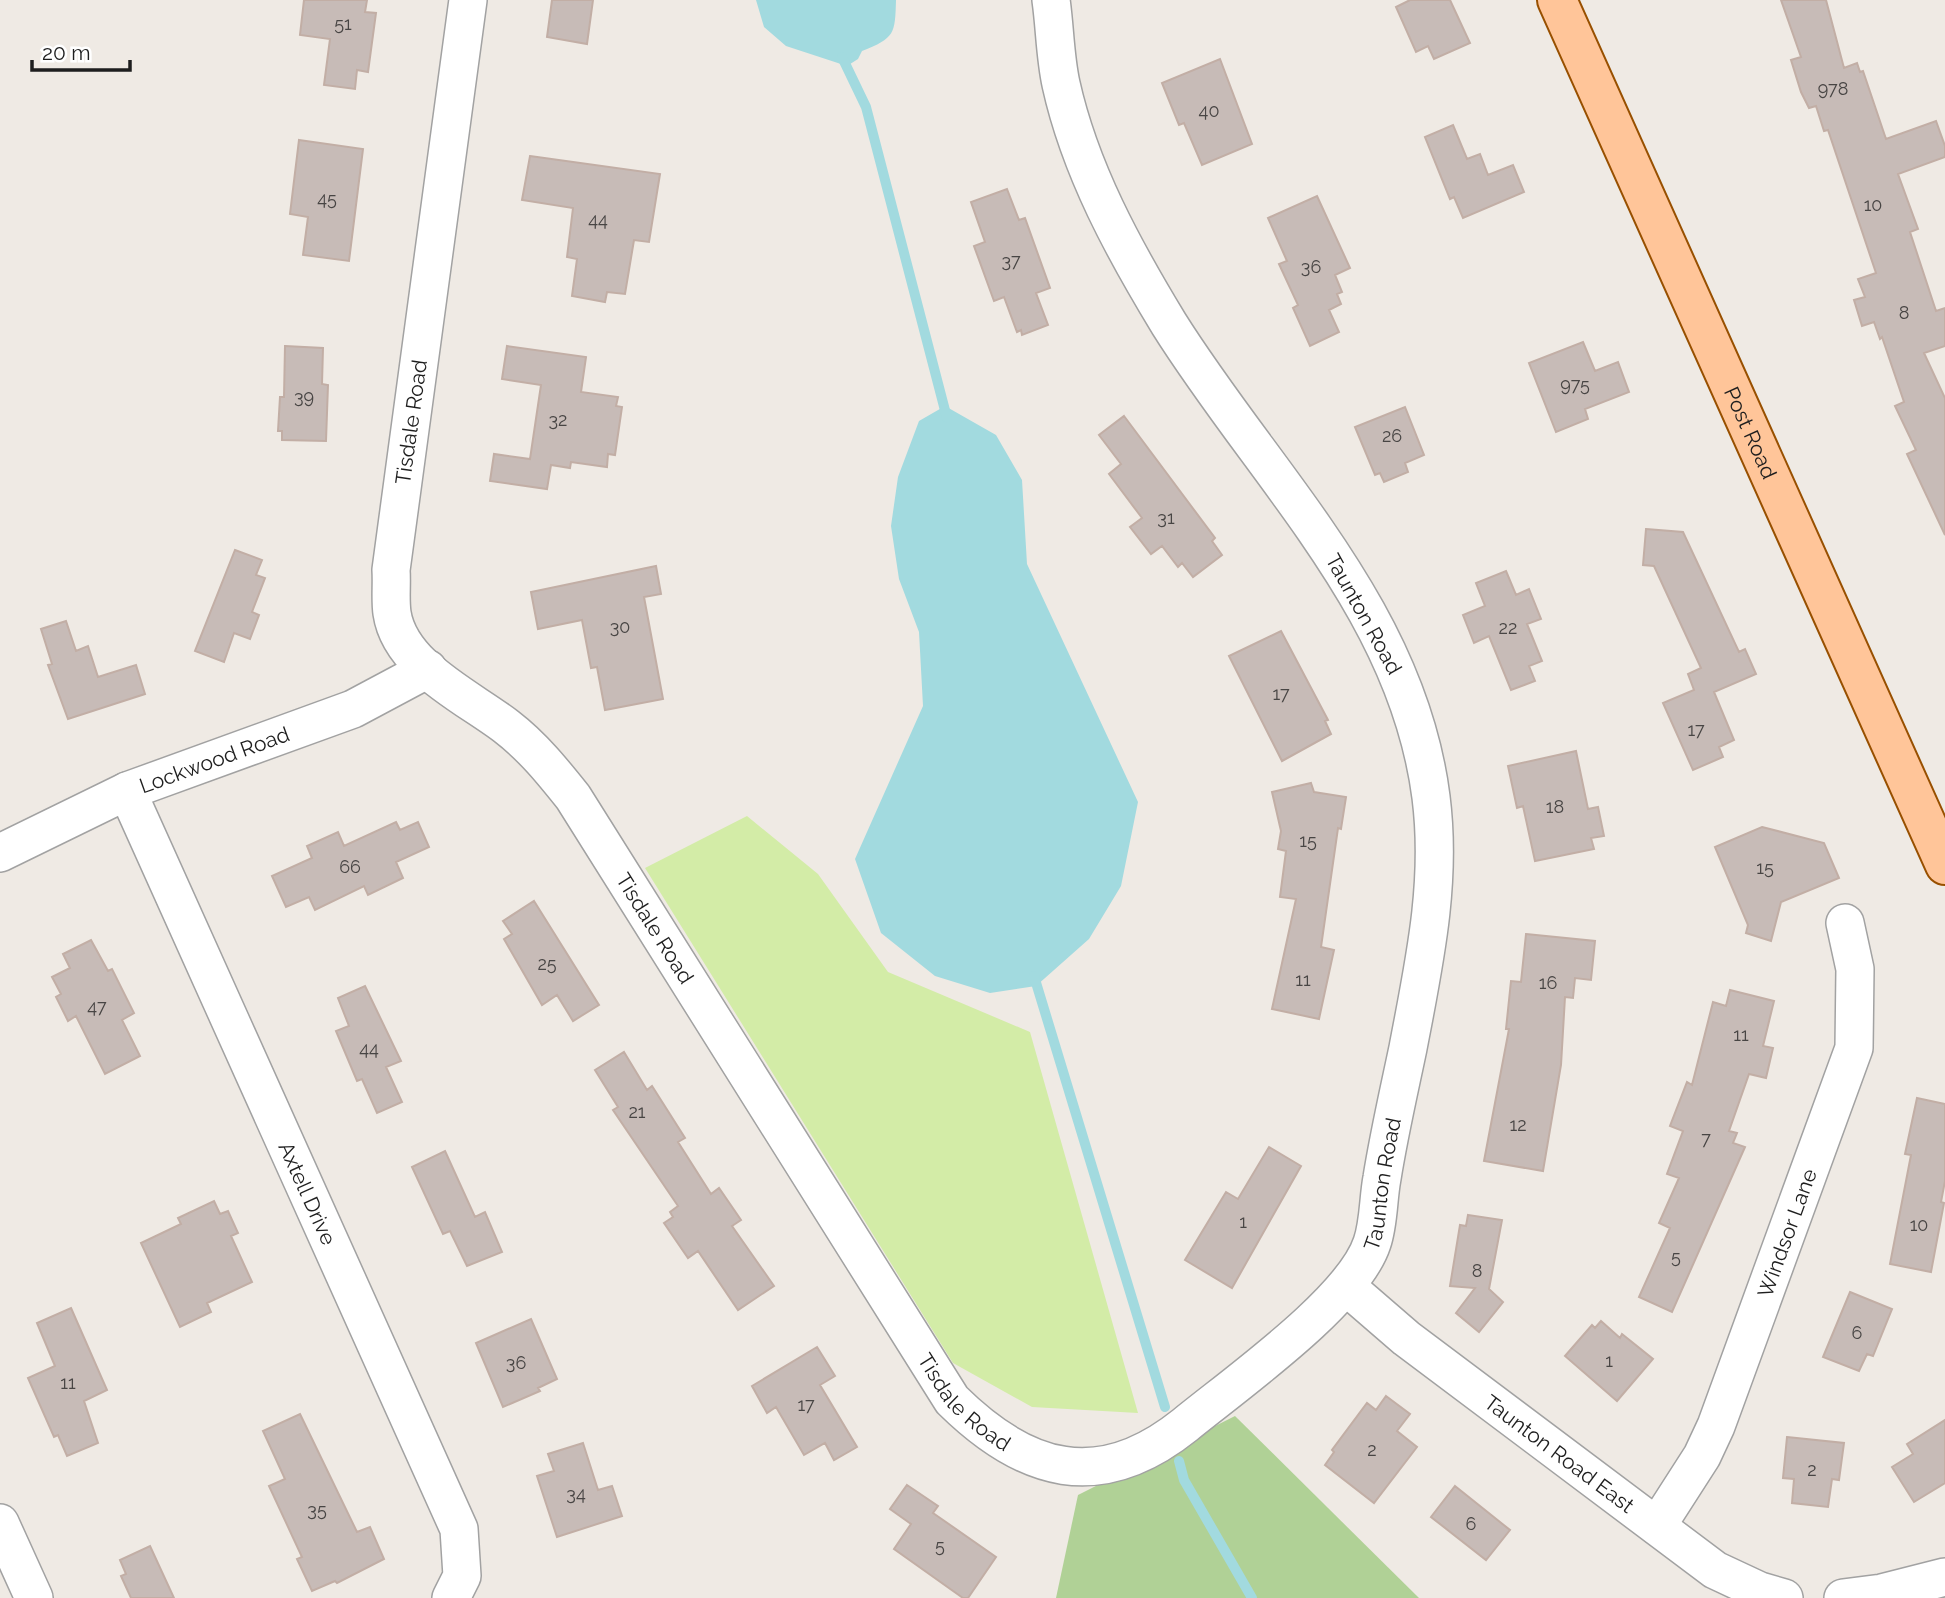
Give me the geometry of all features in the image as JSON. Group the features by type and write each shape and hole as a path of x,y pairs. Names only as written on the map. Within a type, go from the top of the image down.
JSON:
{"main road":[{"name":"Post Road","path":"1558,0 1937,825 1945,865"}],"street":[{"name":"Tisdale Road","path":"468,0 391,570 393,615 406,645 456,694 506,726 532,749 573,797 911,1339 952,1400 994,1438 1027,1457 1068,1468 1099,1465 1139,1454 1177,1431 1288,1340 1347,1287"},
{"name":"Taunton Road","path":"1051,0 1061,82 1080,151 1106,211 1172,327 1314,525 1373,621 1407,693 1423,750 1434,818 1436,879 1429,942 1381,1180 1374,1240 1347,1287"},
{"name":"Lockwood Road","path":"6,839 128,791 353,709 428,668"},
{"name":"Axtell Drive","path":"128,791 459,1529 462,1576 451,1598"},
{"name":"Windsor Lane","path":"1657,1526 1702,1456 1716,1426 1854,1048 1855,969 1845,923"},
{"name":"Taunton Road East","path":"1347,1287 1406,1338 1715,1570 1760,1591 1784,1598"},
{"path":"0,1523 34,1598"},
{"path":"1843,1598 1882,1593 1945,1577"}],"green space":[{"path":"747,816 818,874 888,972 1030,1032 1138,1413 1032,1407 953,1363 645,868"},
{"path":"1235,1416 1419,1598 1056,1598 1078,1495"}],"water":[{"path":"756,0 896,0 894,28 887,38 862,51 858,59 847,66 786,46 764,27"},
{"path":"945,406 996,435 1022,480 1027,564 1138,802 1121,886 1089,939 1036,986 990,993 935,976 881,933 855,859 923,706 919,632 899,579 891,526 898,477 919,421"}],"building":[{"path":"304,0 367,0 365,12 376,13 368,72 357,70 355,89 324,85 330,39 300,35"},
{"path":"552,0 593,0 587,44 547,37"},
{"path":"1410,0 1450,0 1470,43 1434,59 1428,46 1416,52 1396,7"},
{"path":"1781,0 1826,0 1844,68 1857,63 1860,72 1863,71 1886,139 1936,121 1945,146 1945,157 1898,174 1918,229 1910,232 1936,311 1945,308 1945,346 1924,353 1945,398 1945,535 1907,454 1916,450 1895,406 1904,402 1882,337 1880,339 1874,322 1862,326 1854,300 1865,297 1858,279 1876,273 1828,130 1824,131 1816,106 1809,108 1801,92 1791,60 1801,57"},
{"path":"1220,59 1252,144 1202,165 1184,123 1179,125 1162,83"},
{"path":"1453,125 1467,159 1480,154 1488,175 1513,165 1524,192 1463,218 1454,197 1450,199 1425,137"},
{"path":"299,140 363,149 349,261 303,255 308,217 290,214"},
{"path":"530,156 660,174 649,242 634,240 625,294 607,292 605,302 572,296 577,259 567,257 573,208 522,200"},
{"path":"1007,189 1019,220 1025,218 1050,288 1036,293 1048,325 1022,335 1021,330 1017,332 1004,297 994,301 974,246 985,242 971,202"},
{"path":"1317,196 1350,268 1335,275 1342,292 1337,294 1341,304 1329,310 1339,332 1310,346 1293,308 1298,305 1279,264 1287,261 1268,218"},
{"path":"1583,342 1595,371 1618,362 1629,392 1585,409 1588,419 1556,432 1529,363"},
{"path":"285,346 323,348 322,384 328,385 326,441 282,440 282,431 278,431 280,397 284,397"},
{"path":"507,346 586,357 581,392 618,397 616,406 622,407 615,455 608,454 607,467 571,462 570,468 551,465 547,489 490,481 494,454 530,459 541,385 502,379"},
{"path":"1405,407 1424,455 1405,463 1408,472 1384,482 1380,473 1375,475 1355,427"},
{"path":"1124,416 1215,538 1212,541 1222,555 1193,577 1182,563 1178,567 1162,546 1151,554 1130,527 1142,518 1109,474 1121,464 1099,435"},
{"path":"1646,529 1683,532 1739,652 1745,649 1756,674 1714,692 1734,740 1719,747 1723,757 1693,770 1663,703 1694,690 1688,674 1701,668 1654,566 1643,565"},
{"path":"235,550 262,560 256,575 265,578 252,612 259,615 250,639 234,633 224,662 195,651"},
{"path":"656,566 661,594 644,597 663,699 605,710 597,667 591,668 582,620 538,629 531,592"},
{"path":"1506,571 1516,595 1529,589 1541,619 1527,624 1542,661 1529,666 1535,681 1511,690 1489,636 1474,643 1463,615 1485,606 1476,583"},
{"path":"66,621 76,651 88,646 98,677 136,665 145,694 68,719 48,665 52,664 41,629"},
{"path":"1281,631 1328,720 1325,721 1331,734 1282,761 1229,656"},
{"path":"1576,751 1588,809 1598,807 1604,836 1591,838 1594,849 1535,861 1523,806 1517,808 1508,766"},
{"path":"1311,783 1314,792 1346,797 1341,829 1338,828 1321,947 1334,950 1319,1019 1272,1009 1296,899 1280,897 1286,851 1278,849 1281,831 1272,792"},
{"path":"396,822 400,830 418,822 429,847 396,862 403,878 368,895 364,886 315,910 309,897 286,907 272,876 312,858 307,846 338,832 344,846"},
{"path":"1762,827 1824,843 1839,878 1781,902 1771,941 1746,933 1748,925 1715,847"},
{"path":"534,901 599,1005 573,1021 557,995 542,1005 504,939 512,934 503,921"},
{"path":"1526,934 1595,941 1591,980 1575,978 1573,998 1565,997 1561,1065 1543,1171 1484,1161 1509,1029 1506,1029 1511,981 1521,982"},
{"path":"91,940 108,971 112,969 134,1013 122,1020 140,1056 105,1074 76,1016 68,1021 56,997 61,994 52,977 70,968 63,954"},
{"path":"365,986 401,1061 386,1067 402,1102 377,1113 362,1079 357,1081 336,1031 349,1026 338,998"},
{"path":"1730,990 1774,1001 1763,1046 1773,1048 1766,1078 1749,1074 1729,1131 1737,1133 1733,1143 1745,1147 1672,1312 1639,1297 1670,1228 1659,1223 1679,1178 1667,1174 1683,1131 1670,1126 1687,1082 1692,1085 1713,1002 1726,1006"},
{"path":"624,1052 647,1090 652,1086 685,1138 678,1142 711,1194 719,1188 741,1220 732,1226 774,1286 738,1310 698,1251 688,1258 664,1223 673,1217 670,1212 678,1206 613,1110 618,1107 595,1070"},
{"path":"1917,1098 1945,1104 1945,1181 1941,1202 1944,1203 1931,1272 1890,1264 1911,1155 1905,1154"},
{"path":"1269,1147 1301,1166 1232,1288 1185,1260 1226,1192 1238,1199"},
{"path":"445,1151 475,1217 485,1212 502,1252 467,1266 450,1231 443,1234 412,1167"},
{"path":"214,1201 220,1214 228,1211 238,1233 231,1236 252,1282 207,1303 211,1312 180,1327 141,1243 181,1224 178,1218"},
{"path":"1468,1215 1502,1220 1489,1289 1503,1302 1479,1332 1456,1313 1475,1288 1450,1286 1460,1225 1466,1226"},
{"path":"1850,1292 1892,1309 1873,1356 1867,1354 1859,1371 1823,1357"},
{"path":"71,1308 107,1390 84,1401 98,1443 67,1456 58,1435 54,1437 28,1378 55,1366 37,1323"},
{"path":"531,1319 557,1379 538,1388 540,1391 503,1407 476,1343"},
{"path":"1601,1321 1620,1338 1622,1334 1653,1359 1617,1401 1565,1356 1592,1325 1595,1328"},
{"path":"817,1347 835,1376 820,1385 857,1447 834,1460 825,1443 804,1455 776,1407 767,1413 752,1386"},
{"path":"1386,1396 1410,1414 1397,1431 1417,1447 1374,1503 1325,1465 1334,1452 1332,1450 1367,1403 1376,1410"},
{"path":"300,1414 357,1532 370,1527 384,1559 337,1583 335,1581 312,1591 297,1559 302,1557 269,1486 285,1479 263,1431"},
{"path":"1945,1420 1945,1483 1914,1502 1892,1467 1913,1454 1907,1444"},
{"path":"1787,1437 1844,1443 1839,1480 1832,1479 1828,1507 1792,1503 1794,1479 1783,1478"},
{"path":"583,1443 598,1490 612,1486 622,1516 557,1537 537,1476 554,1471 548,1454"},
{"path":"907,1485 938,1506 933,1513 996,1557 968,1598 963,1598 894,1549 911,1524 890,1509"},
{"path":"1455,1486 1510,1530 1486,1560 1431,1517"},
{"path":"150,1546 174,1598 131,1598 121,1576 126,1574 120,1560"}],"waterway":[{"path":"842,57 866,107 947,418"},
{"path":"1034,976 1165,1407"},
{"path":"1179,1461 1184,1480 1252,1598"}]}
